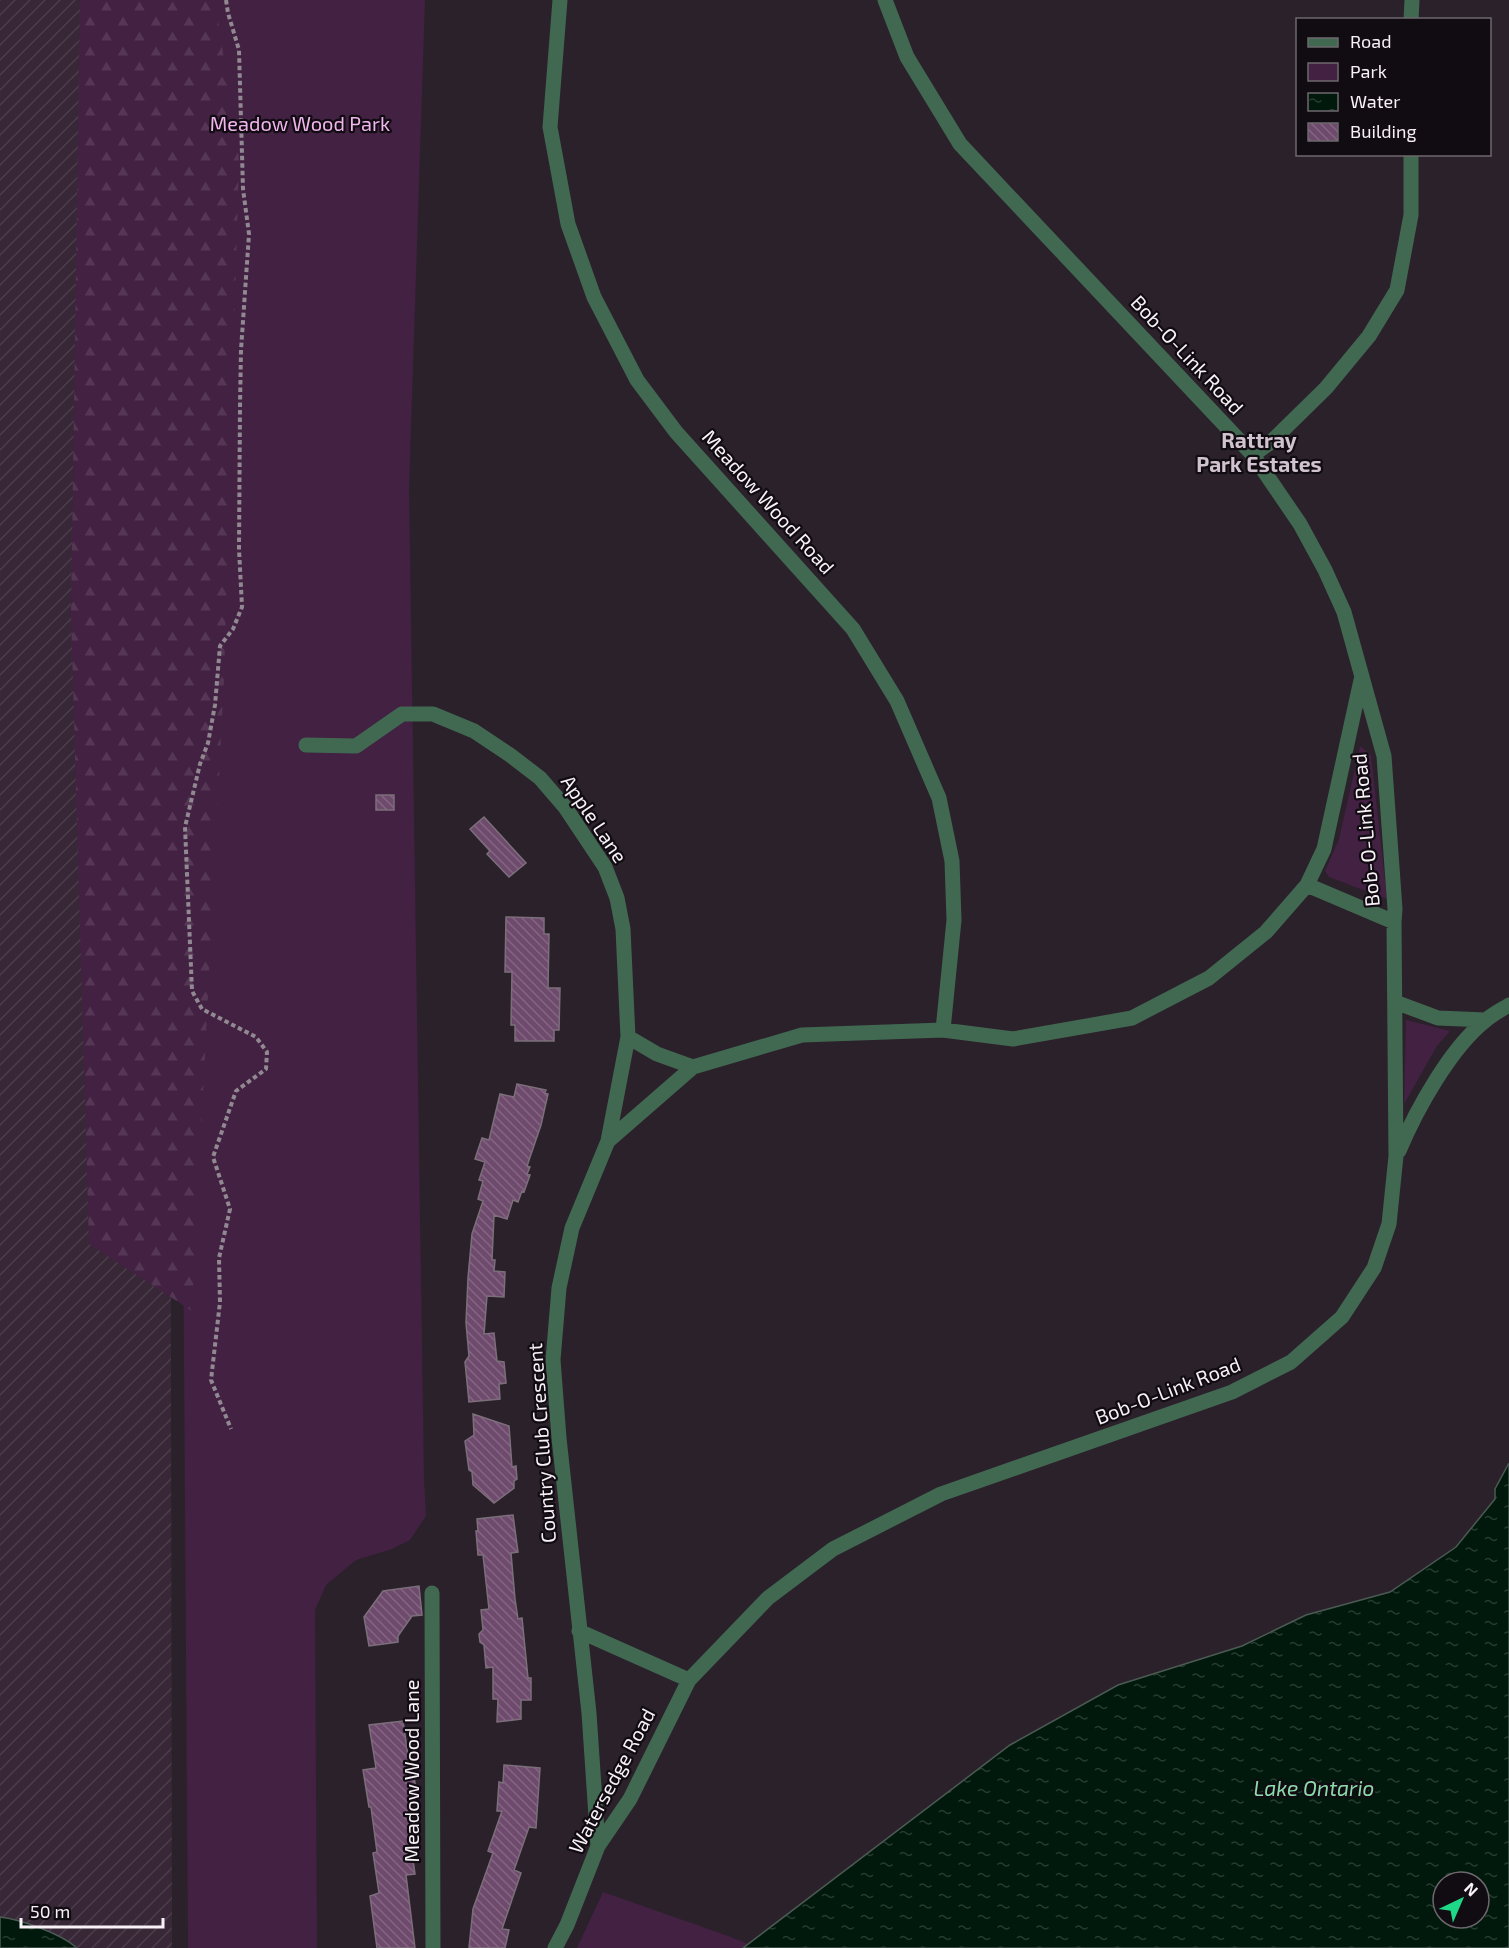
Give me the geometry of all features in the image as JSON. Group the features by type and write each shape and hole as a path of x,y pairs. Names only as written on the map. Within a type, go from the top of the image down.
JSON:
{"street":[{"name":"Meadow Wood Road","path":"560,0 550,127 568,224 594,297 637,380 676,432 853,628 897,700 939,798 952,861 954,920 944,1030"},
{"name":"Bob-O-Link Road","path":"689,1680 768,1598 833,1549 941,1494 1233,1392 1291,1362 1342,1317 1374,1268 1389,1224 1396,1156 1395,909 1384,756 1344,612 1300,524 1252,455 960,144 907,57 885,0"},
{"path":"1411,18 1412,0"},
{"path":"1252,455 1272,442 1326,387 1370,336 1397,290 1411,215 1411,156"},
{"name":"Country Club Crescent","path":"598,1846 589,1713 553,1360 559,1288 572,1228 608,1141 693,1067 802,1035 944,1030 1013,1039 1132,1018 1209,978 1266,932 1307,885 1324,849 1362,677"},
{"name":"Apple Lane","path":"306,745 356,746 402,714 433,714 474,731 510,755 540,778 565,807 605,867 617,898 623,929 628,1037 608,1141"},
{"name":"Bob-O-Link Road","path":"1307,885 1394,922"},
{"path":"1395,1002 1438,1018 1485,1020"},
{"path":"1396,1156 1413,1118 1458,1048 1485,1020 1509,1005"},
{"path":"628,1037 657,1054 693,1067"},
{"name":"Meadow Wood Lane","path":"432,1593 433,1948"},
{"path":"579,1631 689,1680"},
{"name":"Watersedge Road","path":"555,1948 567,1925 598,1846 630,1798 689,1680"}],"path":[{"path":"226,0 228,14 240,50 243,189 249,234 240,406 239,549 242,607 233,629 220,646 215,705 208,743 200,764 184,827 192,991 202,1010 256,1037 267,1052 266,1069 236,1091 213,1157 230,1209 219,1258 220,1302 211,1380 231,1429"}],"shaded area":[{"path":"0,0 164,0 169,244 172,1948 0,1948"}],"green space":[{"path":"80,0 215,0 239,160 224,678 192,1311 89,1244 71,613"},
{"name":"Meadow Wood Park","path":"178,0 425,0 409,488 426,1516 410,1540 392,1549 356,1560 326,1585 315,1610 317,1948 188,1948 180,779"},
{"path":"1360,746 1371,755 1387,899 1329,877 1325,871 1339,839"},
{"path":"1406,1020 1450,1031 1437,1046 1404,1104"},
{"path":"603,1892 748,1944 743,1948 577,1948"}],"water":[{"name":"Lake Ontario","path":"1509,1463 1509,1948 743,1948 1010,1745 1118,1685 1242,1646 1306,1615 1390,1592 1456,1547 1495,1499 1495,1489"},
{"path":"0,1917 40,1928 61,1937 77,1948 0,1948"}],"building":[{"path":"376,795 394,795 394,810 376,810"},
{"path":"484,817 526,863 509,877 487,854 490,851 470,829"},
{"path":"506,917 544,918 544,934 549,934 548,988 560,988 559,1030 554,1030 554,1041 515,1041 515,1025 511,1025 512,972 505,972"},
{"path":"517,1084 546,1090 545,1093 548,1094 541,1125 527,1166 530,1167 527,1174 530,1175 524,1192 522,1191 518,1202 513,1200 507,1219 494,1215 492,1260 495,1260 494,1271 505,1272 504,1297 487,1296 484,1334 494,1333 497,1361 504,1362 506,1383 499,1384 500,1399 469,1402 465,1362 469,1356 466,1323 468,1278 472,1234 483,1201 478,1199 483,1181 479,1180 485,1162 475,1159 482,1138 489,1140 500,1094 514,1097"},
{"path":"473,1414 509,1426 512,1467 516,1466 517,1479 514,1481 514,1488 494,1503 473,1485 472,1472 469,1470 465,1441 474,1435"},
{"path":"513,1515 518,1552 511,1553 515,1599 518,1619 522,1618 528,1678 531,1678 531,1700 521,1700 521,1719 497,1722 498,1699 493,1699 493,1667 486,1668 484,1645 480,1642 479,1634 483,1630 481,1610 489,1609 483,1555 478,1555 476,1531 478,1531 477,1519"},
{"path":"419,1586 422,1615 412,1616 398,1636 398,1642 369,1646 364,1617 383,1591"},
{"path":"403,1721 409,1763 412,1763 416,1790 409,1791 415,1838 410,1839 415,1874 406,1875 415,1948 377,1948 370,1896 379,1893 373,1853 377,1852 363,1770 376,1768 369,1725"},
{"path":"504,1765 540,1768 536,1828 529,1827 514,1870 521,1873 502,1929 509,1930 505,1948 469,1948 473,1909 493,1853 488,1851 502,1811 497,1811 499,1782 503,1783"}],"district":[{"name":"Rattray Park Estates","path":"1259,453"}]}
